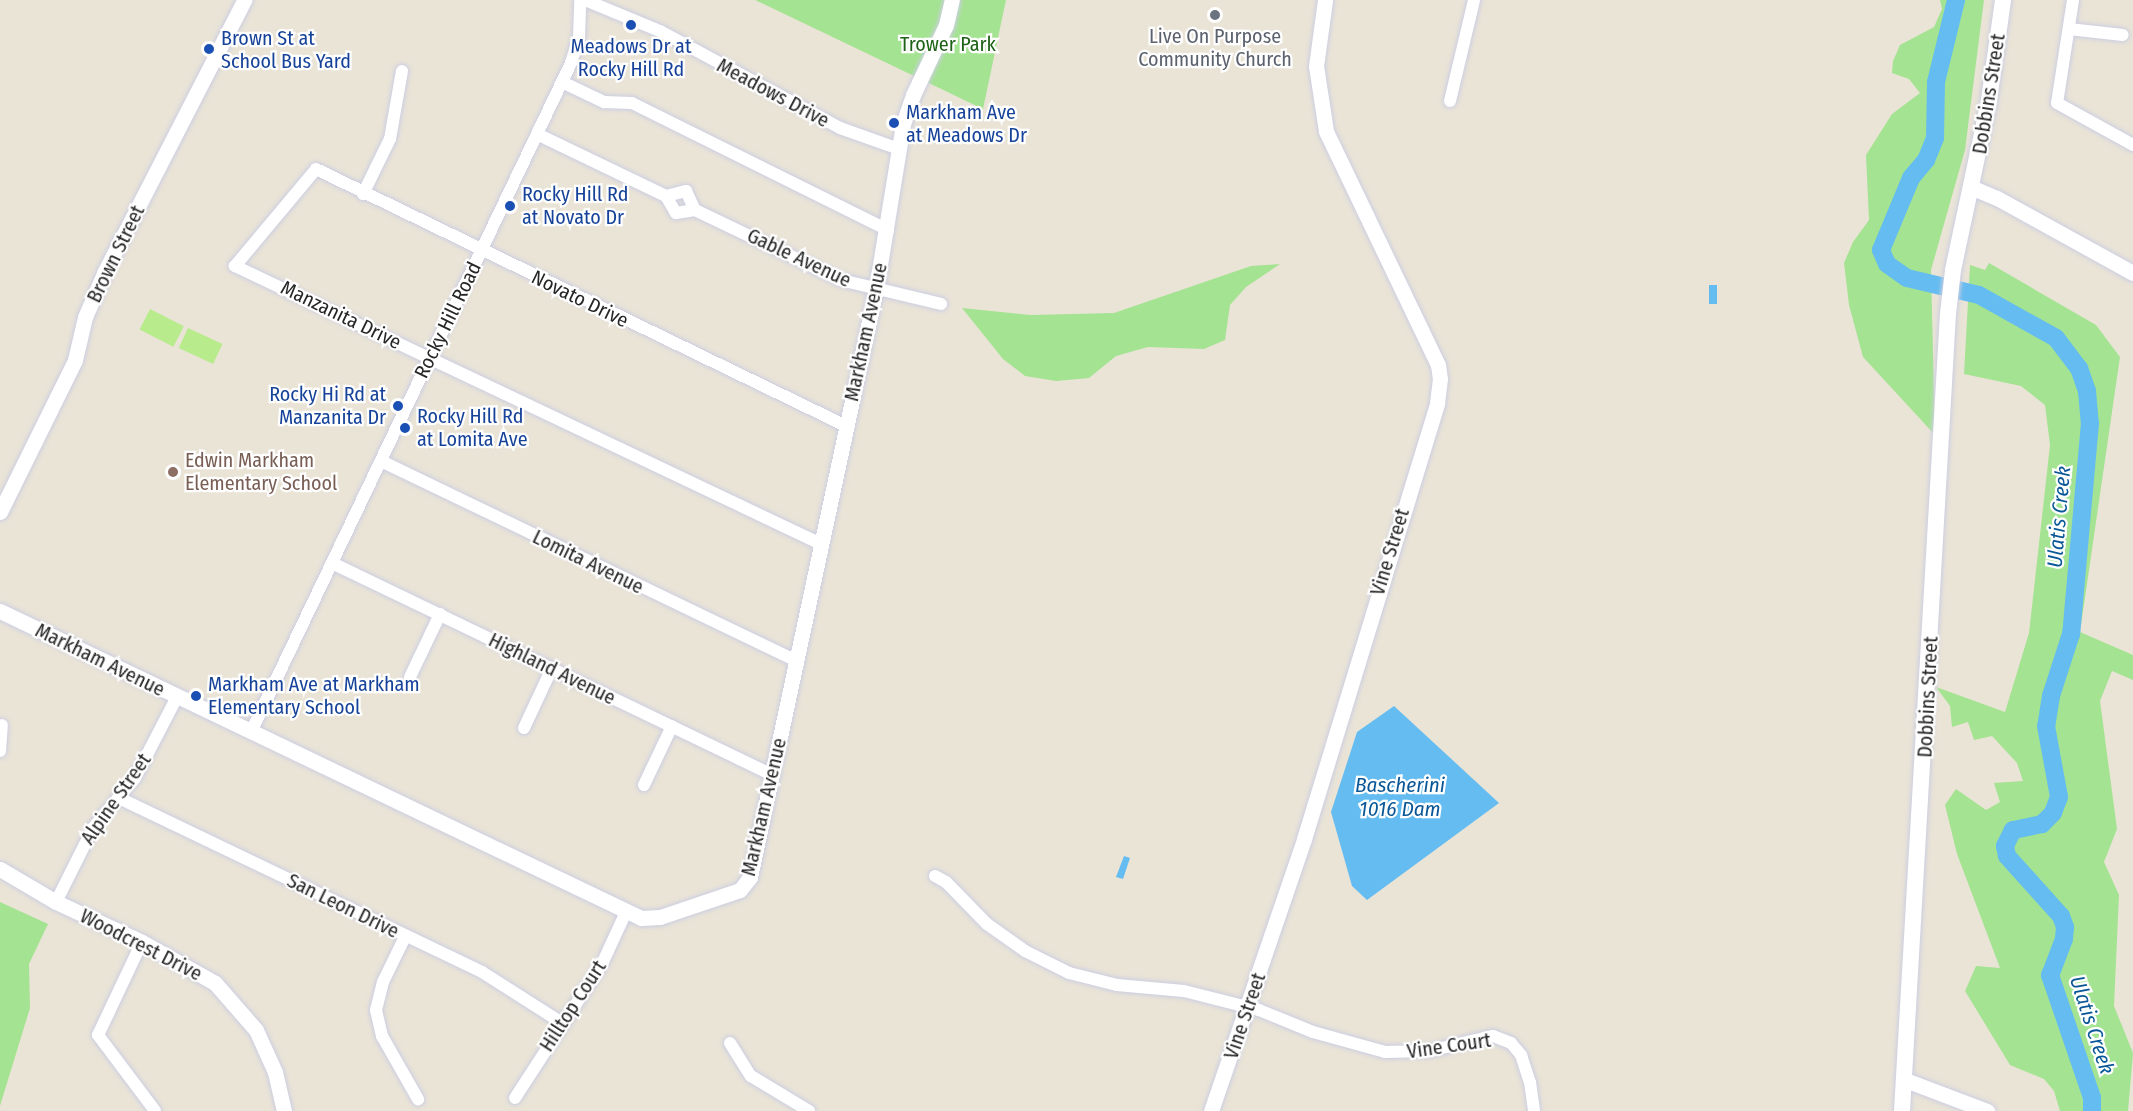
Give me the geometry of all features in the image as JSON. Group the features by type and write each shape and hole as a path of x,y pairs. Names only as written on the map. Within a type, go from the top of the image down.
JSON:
{"main road":[{"name":"Dobbins Street","path":"1902,1111 1948,314 1953,270 1972,188 2003,0"}],"street":[{"name":"Brown Street","path":"0,513 75,360 85,317 105,271 244,0"},
{"name":"Rocky Hill Road","path":"251,732 562,82 577,46 580,0"},
{"name":"Meadows Drive","path":"585,0 660,31 840,128 899,149"},
{"name":"Markham Avenue","path":"0,612 641,918 660,917 740,890 750,877 772,775 888,230 899,149 913,95 946,26 952,0"},
{"name":"Vine Street","path":"1211,1111 1304,839 1440,380 1438,365 1326,131 1316,66 1325,0"},
{"path":"1450,101 1474,0"},
{"path":"2073,0 2057,103 2133,145"},
{"path":"2069,29 2123,36"},
{"path":"363,194 390,139 402,71"},
{"path":"562,82 604,102 632,103 888,230"},
{"name":"Gable Avenue","path":"537,134 666,196 676,213 695,210 841,280 941,303"},
{"name":"Novato Drive","path":"316,168 363,194 846,426"},
{"name":"Manzanita Drive","path":"316,168 235,266 821,544"},
{"path":"1972,188 2133,273"},
{"name":"Gable Avenue","path":"666,196 686,192 695,210"},
{"name":"Lomita Avenue","path":"381,461 796,661"},
{"name":"Highland Avenue","path":"332,563 772,775"},
{"path":"410,677 440,615"},
{"path":"524,728 552,668"},
{"name":"Alpine Street","path":"56,902 93,828 135,778 177,697"},
{"path":"0,751 2,725"},
{"path":"644,785 672,726"},
{"name":"San Leon Drive","path":"119,798 482,972 562,1023"},
{"name":"Woodcrest Drive","path":"0,869 56,902 142,942 199,972 232,999 266,1049 284,1111"},
{"name":"Vine Court","path":"935,876 946,882 987,924 1048,964 1118,985 1179,990 1248,1008 1313,1032 1404,1054 1493,1036 1511,1043 1521,1055 1534,1111"},
{"name":"Hilltop Court","path":"515,1098 602,964 626,912"},
{"path":"405,937 383,982 376,1010 382,1036 418,1099"},
{"path":"142,942 98,1035 155,1111"},
{"path":"730,1043 751,1076 809,1111"},
{"path":"1905,1080 1987,1111"}],"green space":[{"name":"Trower Park","path":"755,0 1006,0 983,109"},
{"path":"1940,0 1984,0 1965,150 1931,270 1935,435 1863,357 1849,305 1844,263 1853,242 1869,220 1866,155 1892,114 1920,93 1909,79 1892,73 1893,61 1900,45 1934,27 1942,9"},
{"path":"1989,263 2096,325 2120,357 2080,632 2133,655 2133,680 2112,671 2100,701 2117,829 2104,862 2119,895 2114,1006 2133,1053 2128,1111 2060,1111 2054,1091 2044,1079 2010,1065 1965,991 1976,966 2000,968 1957,854 1945,805 1956,789 1986,810 2000,802 1994,783 2023,781 2017,763 1992,736 1974,740 1968,722 1952,727 1950,706 1936,687 2005,712 2029,633 2050,445 2045,405 2021,386 1964,374 1970,265 1985,270"},
{"path":"1280,264 1246,287 1230,305 1225,340 1204,349 1148,347 1116,356 1089,378 1056,381 1025,376 1003,359 962,308 1030,315 1114,313 1251,266"},
{"path":"150,309 184,326 173,347 140,329"},
{"path":"188,328 222,344 213,364 179,348"},
{"path":"0,902 48,924 29,964 30,1008 0,1106"}],"water":[{"path":"1709,285 1717,285 1717,304 1709,304"},
{"name":"Bascherini 1016 Dam","path":"1394,706 1499,803 1367,900 1352,886 1331,812 1357,732"},
{"path":"1124,856 1130,858 1123,879 1116,877"}],"waterway":[{"name":"Ulatis Creek","path":"1956,0 1936,82 1935,138 1926,160 1911,178 1881,250 1887,264 1907,278 1979,295 2056,338 2079,368 2087,391 2090,423 2071,634 2051,696 2046,726 2059,797 2053,813 2042,824 2013,830 2005,846 2007,856 2061,916 2065,927 2064,939 2050,975 2092,1098 2092,1111"}],"place":[{"name":"Live On Purpose Community Church","path":"1215,15"},
{"name":"Meadows Dr at Rocky Hill Rd","path":"631,25"},
{"name":"Brown St at School Bus Yard","path":"209,49"},
{"name":"Markham Ave at Meadows Dr","path":"894,123"},
{"name":"Rocky Hill Rd at Novato Dr","path":"510,206"},
{"name":"Rocky Hi Rd at Manzanita Dr","path":"398,406"},
{"name":"Rocky Hill Rd at Lomita Ave","path":"405,428"},
{"name":"Edwin Markham Elementary School","path":"173,472"},
{"name":"Markham Ave at Markham Elementary School","path":"196,696"}]}
